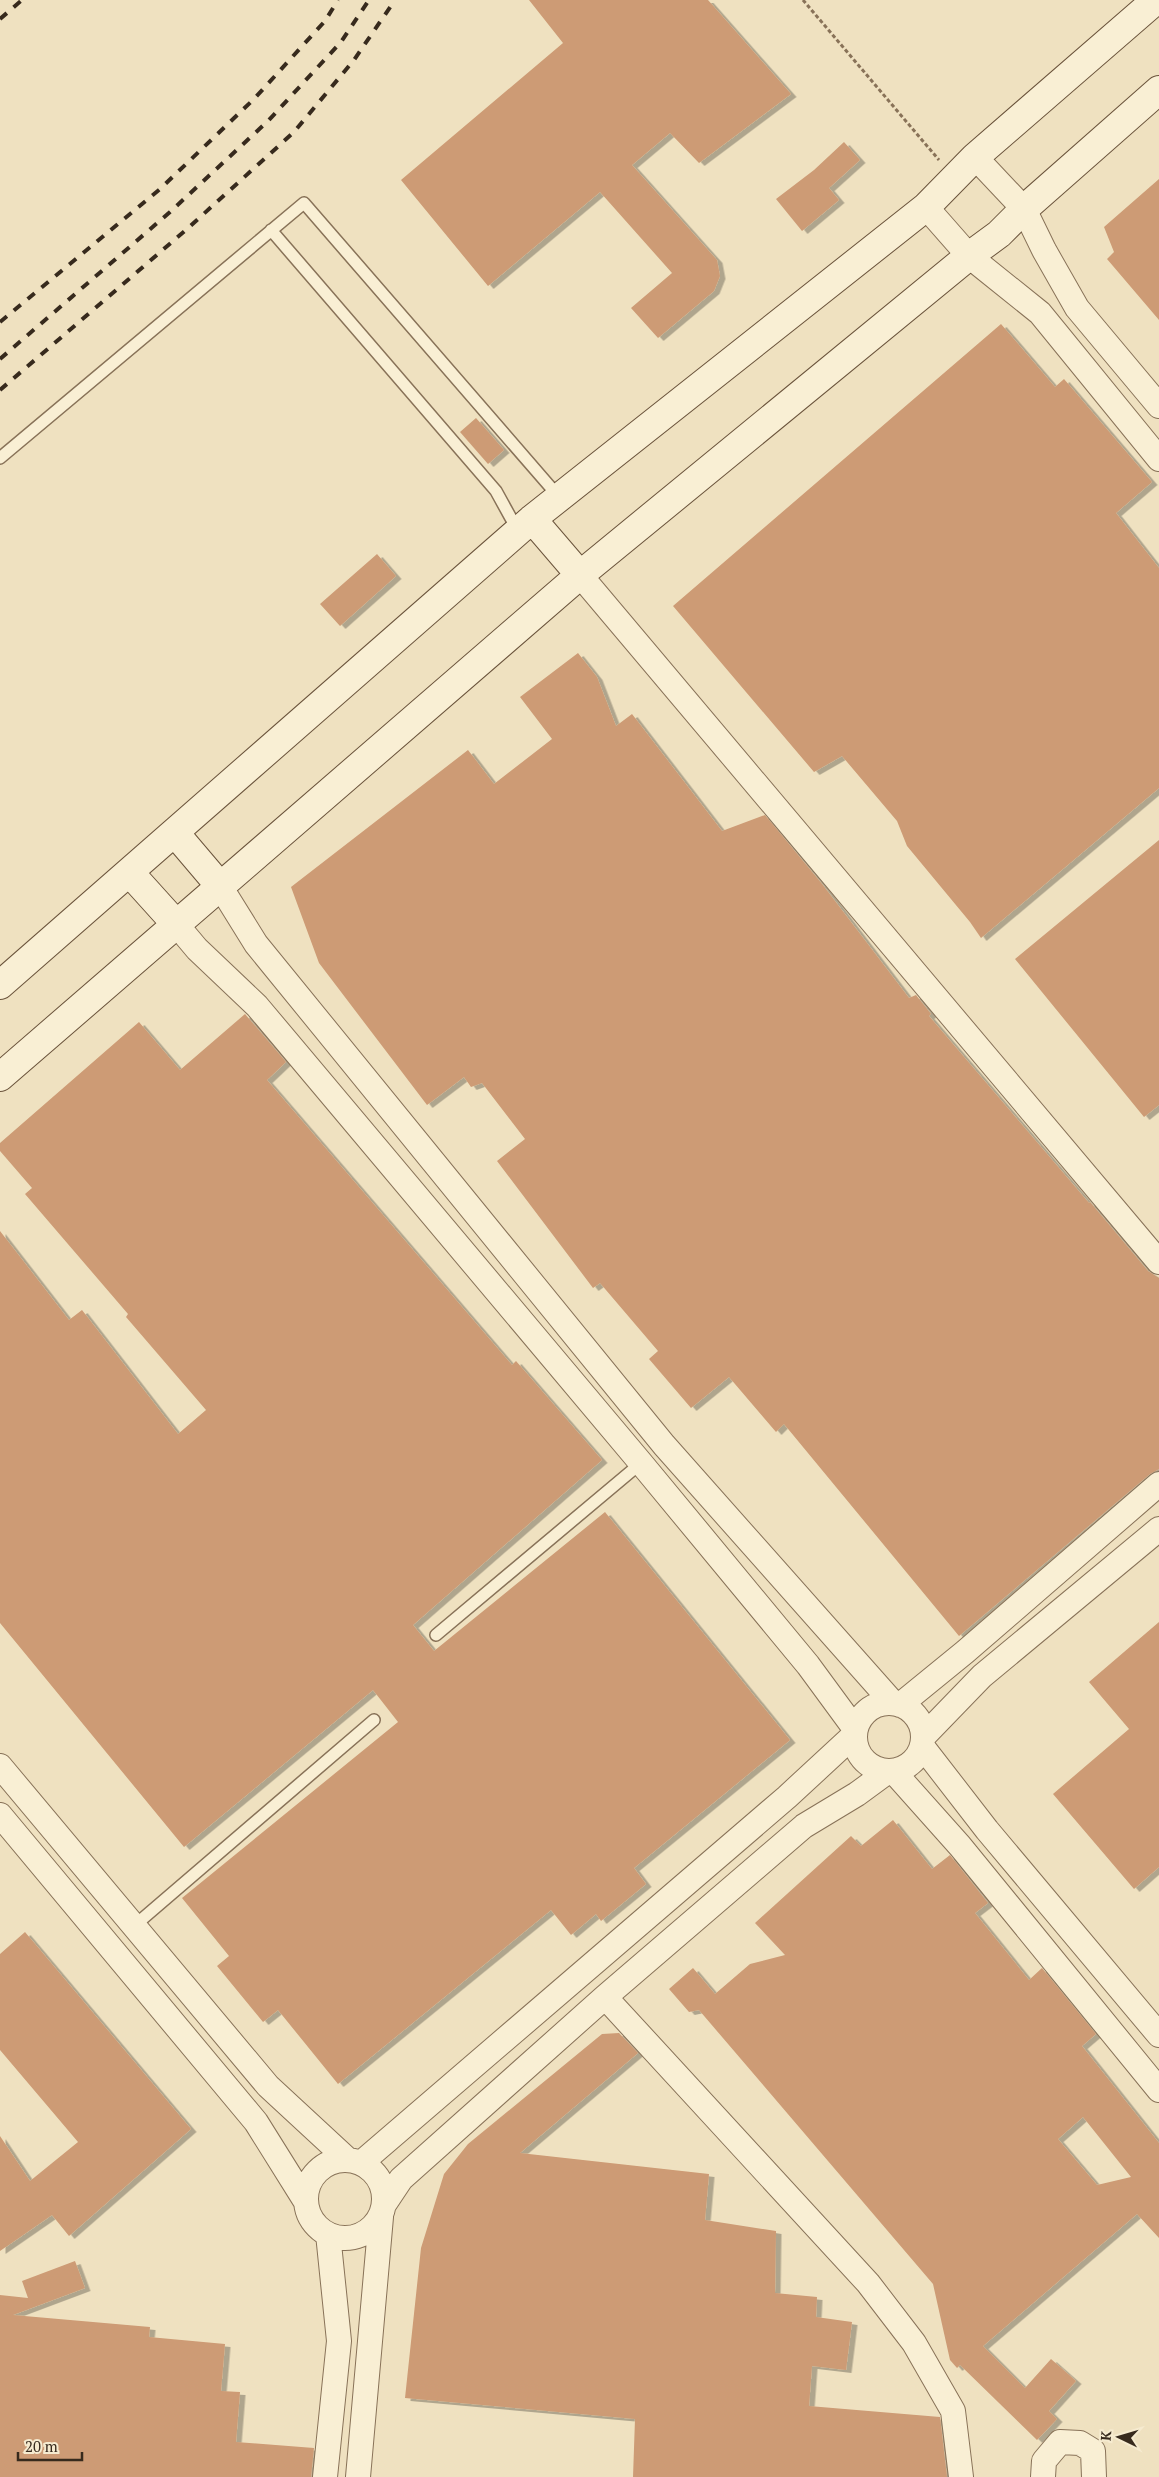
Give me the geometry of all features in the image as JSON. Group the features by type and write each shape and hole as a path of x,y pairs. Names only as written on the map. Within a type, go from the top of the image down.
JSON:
{"street":[{"path":"0,985 559,497 926,207 975,157 1156,0"},
{"path":"0,1077 580,575 969,256 999,234 1024,209 1159,90"},
{"path":"975,157 1024,209 1044,250 1077,308 1159,406"},
{"path":"926,207 969,256 1040,313 1159,459"},
{"path":"525,526 580,575 1159,1262"},
{"path":"175,833 220,886 256,944 664,1445 896,1704 916,1717 923,1741 987,1830 1159,2035"},
{"path":"130,873 197,949 257,1006 808,1665 855,1732 859,1756 867,1764 890,1772 960,1846 1159,2090"},
{"path":"641,1463 664,1445"},
{"path":"1159,1484 965,1652 896,1704 878,1705 866,1712 855,1732 779,1803 355,2161 340,2160 322,2167 313,2177 307,2188 308,2216 316,2226 328,2234 341,2238 356,2238 370,2230 401,2179 605,1997 804,1826 890,1772 909,1766 919,1753 923,1741 982,1676 1159,1529"},
{"path":"0,1766 268,2086 355,2161 376,2174 381,2181 383,2210 358,2477"},
{"path":"0,1815 256,2122 306,2202"},
{"path":"67,1896 91,1874"},
{"path":"1077,1990 1103,1967"},
{"path":"605,1997 868,2283 914,2343 953,2410 961,2477"},
{"path":"325,2477 339,2341 328,2234"},
{"path":"1043,2477 1044,2461 1060,2442 1080,2443 1094,2451 1094,2477"}],"lane":[{"path":"0,458 304,203 559,497"},
{"path":"271,230 525,526"},
{"path":"436,1634 641,1463"},
{"path":"134,1926 374,1720"}],"path":[{"path":"803,0 954,177"}],"building":[{"path":"529,0 708,0 791,94 699,163 670,133 632,165 717,260 720,276 714,291 658,338 631,308 672,273 600,192 488,286 401,180 563,43"},
{"path":"844,142 860,160 829,188 839,200 802,231 776,199 814,170"},
{"path":"1159,179 1159,320 1107,259 1114,252 1104,227"},
{"path":"1001,324 1055,387 1064,379 1152,482 1116,513 1159,568 1159,788 981,938 907,846 897,821 842,756 814,772 673,606"},
{"path":"476,418 504,450 488,464 460,432"},
{"path":"377,554 396,576 340,626 320,604"},
{"path":"578,653 597,677 616,726 632,714 722,831 765,815 822,884 909,998 916,995 931,1014 929,1016 1089,1203 1148,1271 1159,1278 1159,1469 1150,1474 959,1636 784,1424 776,1432 729,1377 691,1408 649,1359 658,1351 600,1283 593,1288 497,1161 525,1139 482,1083 471,1087 464,1077 427,1105 319,963 291,887 468,750 494,784 552,739 520,697"},
{"path":"1159,840 1159,1105 1144,1117 1015,959"},
{"path":"245,1014 286,1062 267,1080 512,1365 516,1361 602,1460 413,1625 434,1651 605,1512 790,1740 634,1868 646,1884 601,1921 596,1914 571,1935 551,1910 338,2084 278,2010 263,2022 217,1966 229,1956 182,1898 398,1722 373,1690 184,1847 0,1623 0,1231 69,1320 82,1310 178,1434 206,1410 126,1317 128,1314 25,1194 32,1188 0,1151 0,1143 139,1022 180,1070"},
{"path":"1159,1622 1159,1867 1134,1889 1053,1794 1129,1729 1089,1682"},
{"path":"893,1820 932,1869 950,1855 988,1903 975,1913 1029,1980 1042,1968 1096,2034 1082,2046 1159,2143 1159,2238 1137,2214 983,2346 1025,2388 1051,2359 1076,2381 1049,2411 1057,2419 1037,2440 960,2365 957,2368 950,2360 933,2284 699,2010 689,2012 669,1989 693,1968 715,1994 750,1964 785,1955 755,1923 851,1836 861,1846","holes":["1083,2117 1131,2177 1097,2185 1058,2139"]},
{"path":"25,1932 191,2129 69,2236 52,2215 0,2251 0,2136 30,2181 78,2142 0,2050 0,1954"},
{"path":"619,2033 638,2053 520,2153 709,2174 705,2220 776,2231 775,2293 817,2297 816,2317 852,2322 846,2370 812,2366 809,2406 940,2417 947,2477 633,2477 635,2419 405,2398 421,2248 444,2174 468,2144 602,2034"},
{"path":"75,2261 85,2288 13,2315 150,2327 149,2337 225,2344 221,2391 240,2392 236,2442 314,2448 311,2477 0,2477 0,2295 28,2298 22,2281"}],"railway":[{"path":"0,19 22,0"},
{"path":"0,322 160,189 254,99 325,21 338,0"},
{"path":"0,359 170,212 268,121 341,42 369,0"},
{"path":"0,390 187,229 294,132 354,60 395,0"}]}
